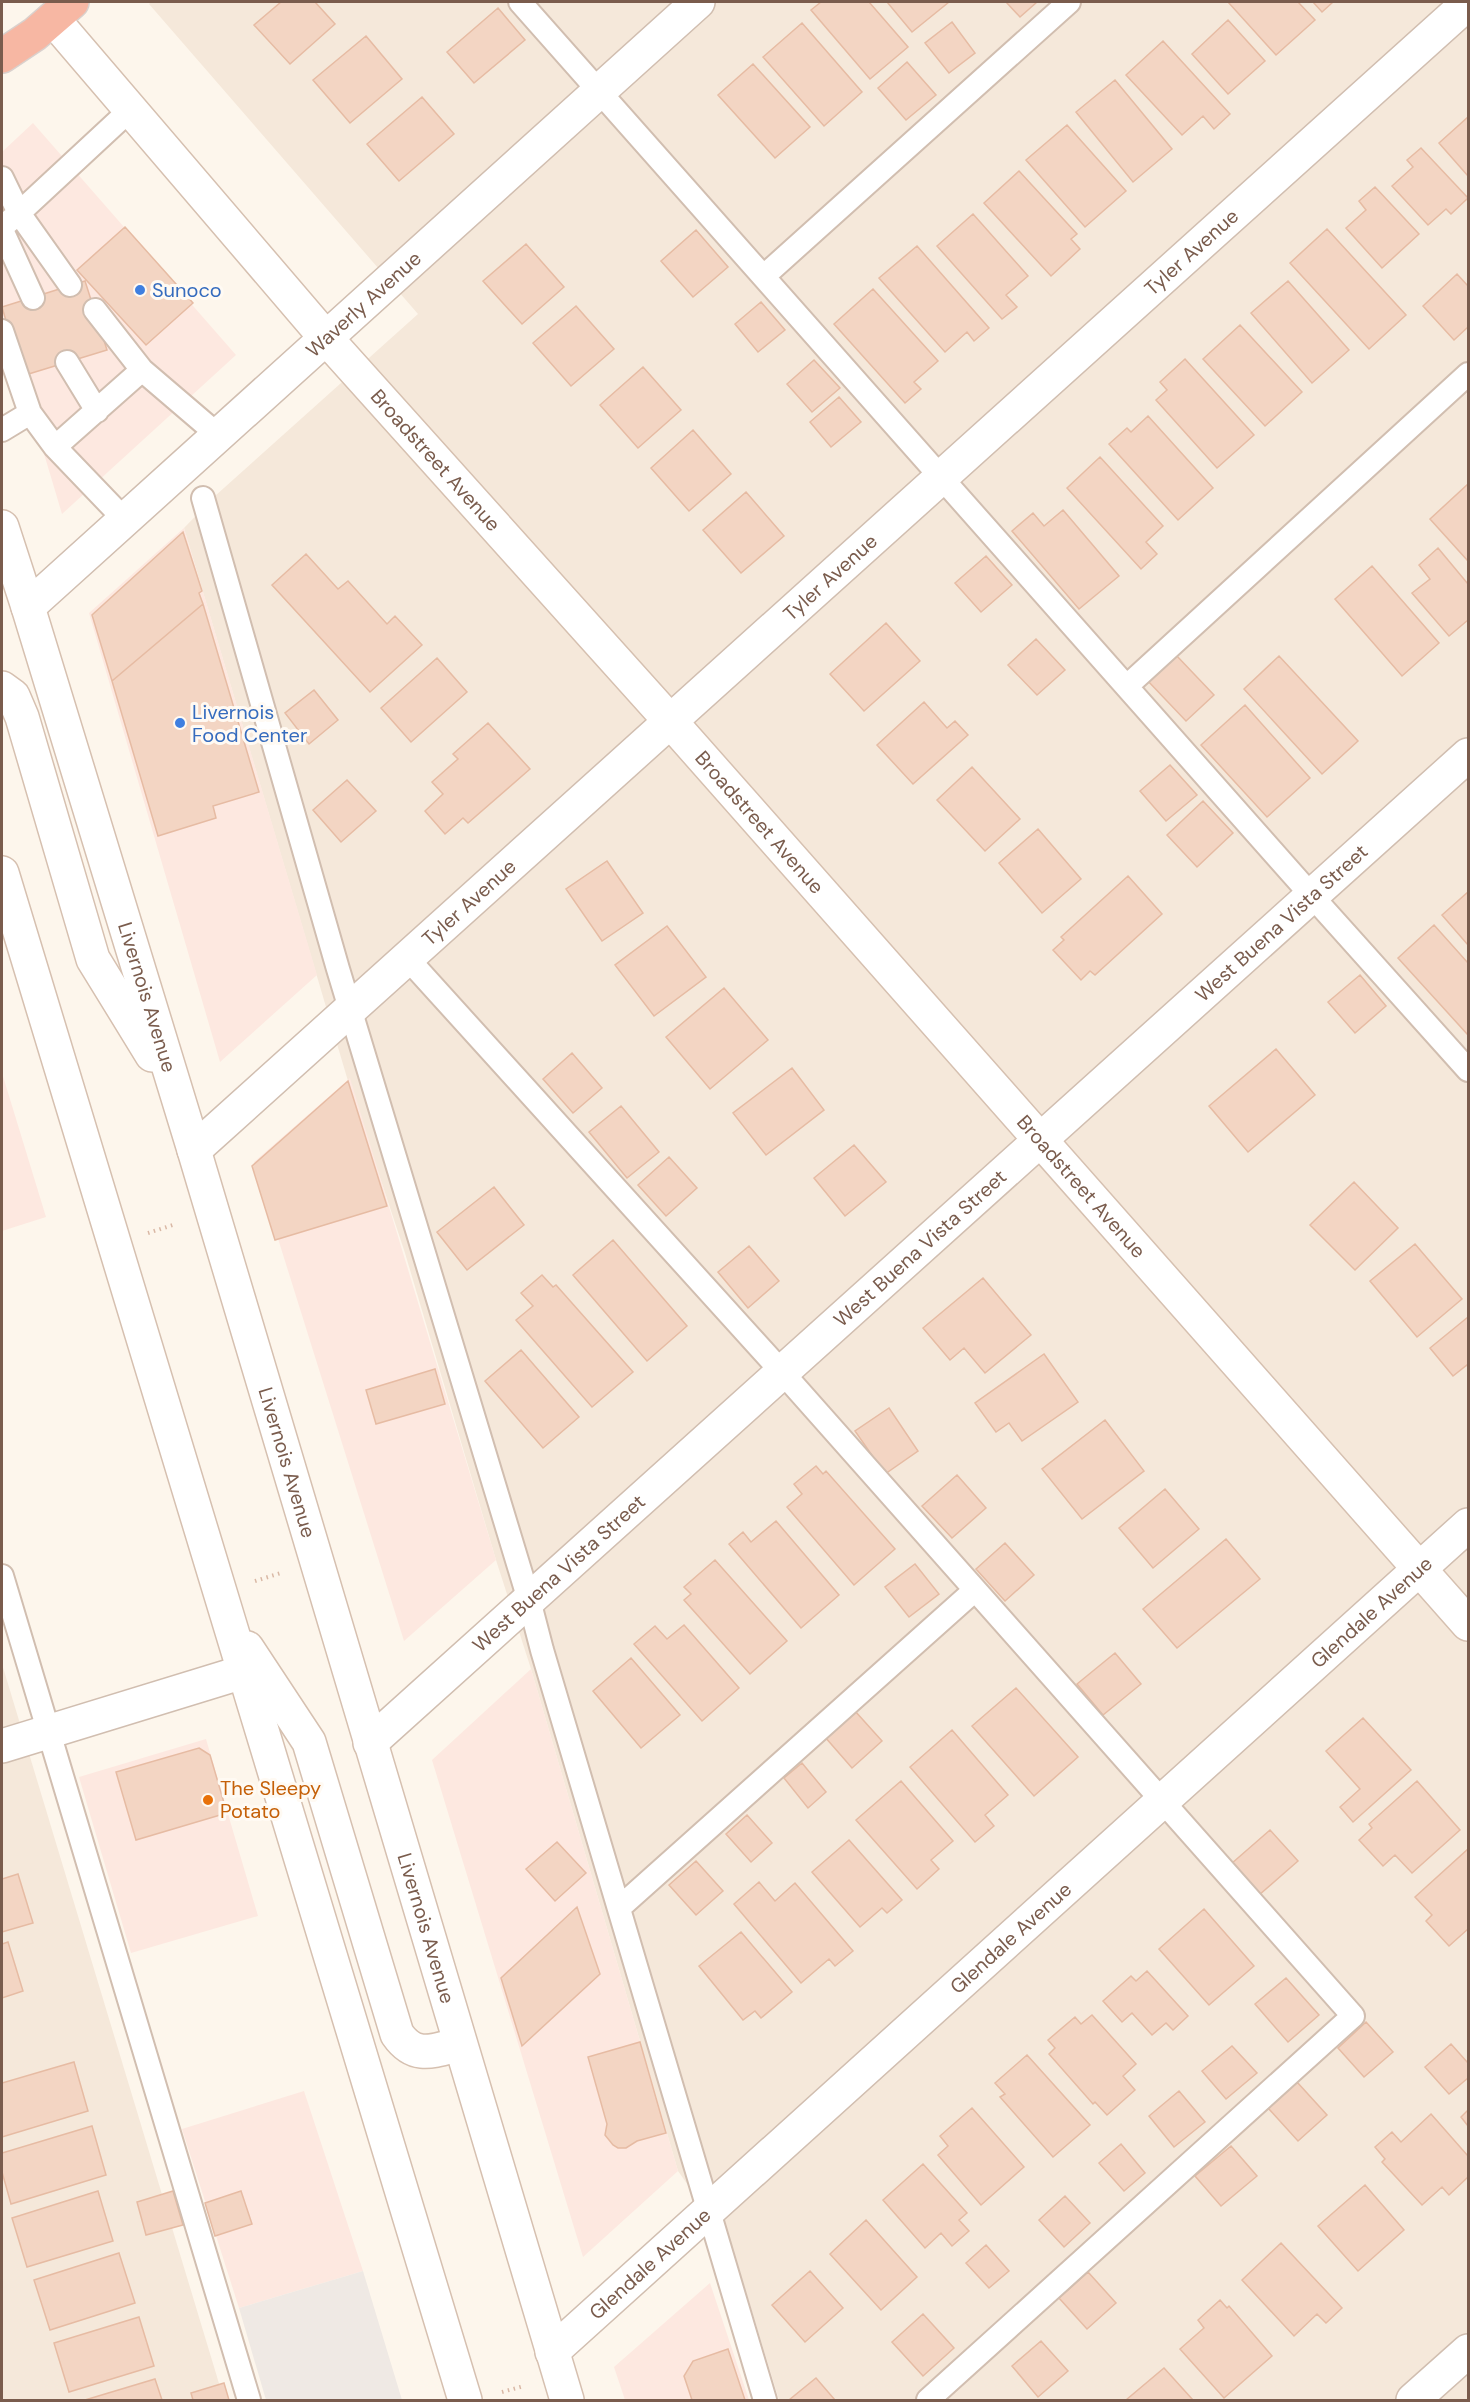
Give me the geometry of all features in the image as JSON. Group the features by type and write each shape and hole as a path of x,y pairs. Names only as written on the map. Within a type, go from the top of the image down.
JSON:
{"highway":[{"path":"2,56 62,10"}],"street":[{"name":"Waverly Avenue","path":"28,607 698,2"},
{"name":"Tyler Avenue","path":"194,1150 1468,3"},
{"name":"Broadstreet Avenue","path":"62,10 130,110 326,338 671,722 1468,1624"},
{"name":"Livernois Avenue","path":"2,527 194,1150 567,2400"},
{"path":"2,688 13,696 22,717 93,959 177,1094"},
{"name":"West Buena Vista Street","path":"370,1743 1468,755"},
{"path":"2,873 465,2400"},
{"name":"Glendale Avenue","path":"552,2352 1468,1525"},
{"path":"227,1619 309,1742 397,2034 403,2043 424,2052 460,2044"},
{"path":"2,1746 243,1672"},
{"path":"1413,2400 1468,2351"}],"lane":[{"path":"520,2 1468,1070"},
{"path":"764,276 1069,2"},
{"path":"7,223 130,110"},
{"path":"2,178 7,223 33,298"},
{"path":"7,223 70,285"},
{"path":"95,310 142,370 218,435"},
{"path":"2,331 30,413 55,447 125,520"},
{"path":"67,362 97,411"},
{"path":"55,447 142,370"},
{"path":"1127,686 1468,374"},
{"path":"2,430 30,413"},
{"path":"203,498 338,969 529,1600 765,2400"},
{"path":"408,958 782,1372 1353,2016 928,2400"},
{"path":"2,1576 249,2400"},
{"path":"619,1908 975,1590"}],"path":[{"path":"139,1236 176,1224"},
{"path":"245,1584 281,1573"},
{"path":"496,2394 524,2386"}],"shaded area":[{"path":"151,2 1468,2 1468,2400 779,2400 733,2249 678,2171 531,1669 496,1560 405,1253 348,1081 184,528 215,496 418,314 149,4"},
{"path":"33,123 236,355 62,514 2,313 2,152"},
{"path":"184,528 317,975 220,1062 89,613"},
{"path":"2,1073 46,1217 2,1231"},
{"path":"350,1078 496,1560 404,1641 254,1162"},
{"path":"2,1664 224,2400 2,2400"},
{"path":"531,1669 678,2171 583,2257 432,1760"},
{"path":"206,1739 258,1916 131,1953 79,1777"},
{"path":"304,2091 363,2271 239,2308 182,2129"},
{"path":"363,2271 402,2400 266,2400 239,2308"},
{"path":"710,2283 749,2400 625,2400 614,2367"}],"building":[{"path":"281,2 315,2 335,24 290,64 254,25"},
{"path":"821,2 869,2 908,47 870,79 811,10"},
{"path":"887,2 949,2 912,32"},
{"path":"1006,2 1037,2 1020,17"},
{"path":"1228,2 1298,2 1315,20 1276,55"},
{"path":"1313,2 1333,2 1322,12"},
{"path":"498,8 525,40 474,83 447,52"},
{"path":"1228,20 1265,61 1228,94 1192,54"},
{"path":"952,22 975,53 949,73 925,43"},
{"path":"802,23 862,92 824,126 763,57"},
{"path":"366,36 402,79 350,123 313,80"},
{"path":"1163,41 1230,114 1214,129 1203,116 1182,135 1126,75"},
{"path":"907,62 936,95 906,120 878,88"},
{"path":"753,64 810,127 775,158 718,95"},
{"path":"1115,80 1172,149 1133,182 1076,112"},
{"path":"422,97 454,134 399,181 367,144"},
{"path":"1468,117 1468,176 1439,143"},
{"path":"1067,125 1126,191 1085,227 1026,160"},
{"path":"1421,148 1468,198 1451,214 1446,209 1428,225 1392,186 1413,167 1407,160"},
{"path":"1019,171 1077,234 1071,239 1080,249 1051,276 984,203"},
{"path":"1375,187 1419,234 1382,268 1346,228 1366,210 1359,201"},
{"path":"973,214 1028,276 1006,295 1017,307 1002,319 937,246"},
{"path":"125,227 193,303 146,345 77,270"},
{"path":"1327,229 1406,315 1369,349 1290,263"},
{"path":"696,230 728,267 693,297 661,261"},
{"path":"526,244 564,287 522,324 483,281"},
{"path":"917,246 989,328 974,341 967,332 945,352 879,278"},
{"path":"1457,274 1468,286 1468,327 1454,340 1423,306"},
{"path":"85,281 107,350 22,376 2,307"},
{"path":"1288,281 1349,350 1312,383 1251,313"},
{"path":"873,289 938,361 914,382 921,389 905,403 834,324"},
{"path":"761,302 785,330 758,352 735,324"},
{"path":"576,306 614,349 571,386 533,343"},
{"path":"1240,325 1302,392 1265,426 1203,359"},
{"path":"1185,359 1254,435 1217,468 1156,400 1167,390 1160,382"},
{"path":"814,360 840,388 812,412 787,384"},
{"path":"643,367 681,410 638,448 600,405"},
{"path":"839,397 861,422 831,447 810,422"},
{"path":"1148,416 1213,488 1178,520 1109,444 1127,428 1131,432"},
{"path":"693,430 731,474 689,511 651,468"},
{"path":"1100,457 1163,526 1146,542 1157,554 1141,569 1067,488"},
{"path":"1468,484 1468,561 1430,519"},
{"path":"746,492 784,536 741,573 703,530"},
{"path":"1063,510 1119,576 1079,609 1012,531 1033,513 1044,526"},
{"path":"183,532 202,591 199,593 203,604 112,681 92,615"},
{"path":"1438,548 1468,584 1468,620 1449,636 1412,593 1430,579 1419,565"},
{"path":"306,554 338,589 348,581 387,624 395,616 422,645 370,692 272,585"},
{"path":"986,556 1012,585 981,612 955,583"},
{"path":"1372,566 1439,643 1402,676 1335,599"},
{"path":"203,604 259,792 213,806 216,818 158,836 112,681"},
{"path":"886,623 920,661 864,711 830,674"},
{"path":"1036,639 1065,670 1037,695 1008,665"},
{"path":"1175,654 1214,695 1186,721 1147,680"},
{"path":"1279,656 1358,741 1322,774 1244,689"},
{"path":"437,658 467,692 411,742 381,708"},
{"path":"314,690 338,720 309,744 285,713"},
{"path":"924,702 947,728 955,721 968,735 913,784 877,745"},
{"path":"1245,705 1310,778 1267,817 1201,745"},
{"path":"488,723 530,769 468,823 463,818 445,834 425,811 443,794 432,782 458,759 453,754"},
{"path":"1170,765 1197,795 1166,821 1140,791"},
{"path":"972,767 1020,819 985,851 937,800"},
{"path":"347,780 376,811 341,842 313,810"},
{"path":"1203,801 1233,833 1197,867 1167,835"},
{"path":"1038,829 1081,879 1042,913 999,863"},
{"path":"607,861 643,913 602,941 566,889"},
{"path":"1128,876 1162,914 1095,975 1090,971 1081,980 1053,950 1064,940 1061,937"},
{"path":"1468,892 1468,945 1442,915"},
{"path":"1434,925 1468,963 1468,1035 1398,958"},
{"path":"667,926 706,977 654,1016 615,965"},
{"path":"1360,975 1386,1006 1355,1033 1328,1002"},
{"path":"724,988 768,1040 710,1089 666,1037"},
{"path":"1276,1049 1315,1095 1248,1152 1209,1106"},
{"path":"572,1053 602,1088 573,1113 543,1079"},
{"path":"792,1068 824,1110 766,1155 733,1113"},
{"path":"348,1081 387,1206 275,1240 252,1166"},
{"path":"621,1106 659,1152 627,1178 589,1132"},
{"path":"854,1145 886,1182 845,1216 814,1178"},
{"path":"669,1157 697,1188 666,1216 638,1185"},
{"path":"1354,1182 1398,1228 1355,1270 1310,1225"},
{"path":"494,1187 524,1225 467,1270 437,1232"},
{"path":"613,1240 687,1326 647,1361 573,1275"},
{"path":"1415,1244 1462,1299 1417,1337 1370,1281"},
{"path":"749,1246 779,1281 748,1308 718,1272"},
{"path":"542,1275 553,1287 556,1285 633,1372 592,1407 516,1320 533,1306 521,1293"},
{"path":"983,1278 1031,1335 985,1373 964,1348 950,1360 923,1328"},
{"path":"1468,1317 1468,1367 1467,1365 1453,1376 1430,1348"},
{"path":"521,1350 579,1417 543,1448 485,1381"},
{"path":"1044,1354 1078,1402 1022,1441 1009,1423 996,1432 975,1403"},
{"path":"435,1369 445,1404 376,1424 366,1390"},
{"path":"889,1408 918,1451 885,1474 855,1431"},
{"path":"1105,1420 1144,1471 1082,1519 1042,1469"},
{"path":"816,1466 823,1474 826,1471 895,1549 854,1585 787,1507 802,1494 794,1484"},
{"path":"957,1475 986,1508 952,1538 922,1506"},
{"path":"1165,1489 1199,1529 1153,1568 1119,1528"},
{"path":"776,1521 839,1595 801,1628 729,1544 743,1532 751,1542"},
{"path":"1226,1539 1260,1579 1177,1648 1143,1609"},
{"path":"1005,1543 1034,1575 1005,1601 976,1569"},
{"path":"715,1560 787,1641 750,1674 684,1600 691,1594 684,1587"},
{"path":"915,1564 939,1594 909,1617 885,1587"},
{"path":"684,1625 739,1688 702,1721 634,1644 655,1626 667,1639"},
{"path":"1115,1653 1141,1684 1103,1715 1077,1684"},
{"path":"631,1658 680,1715 641,1748 593,1691"},
{"path":"1016,1688 1078,1757 1034,1796 972,1726"},
{"path":"855,1711 882,1741 852,1768 825,1737"},
{"path":"1363,1718 1411,1770 1353,1822 1340,1807 1360,1789 1326,1751"},
{"path":"952,1730 1008,1795 985,1815 994,1826 975,1842 910,1767"},
{"path":"199,1748 210,1755 227,1813 136,1840 116,1772"},
{"path":"802,1763 826,1792 808,1808 784,1778"},
{"path":"901,1781 953,1841 931,1860 939,1869 917,1889 856,1820"},
{"path":"1417,1781 1460,1830 1412,1873 1395,1855 1383,1866 1359,1840 1372,1828 1369,1824"},
{"path":"747,1815 772,1843 751,1862 726,1834"},
{"path":"1270,1830 1298,1861 1259,1895 1231,1864"},
{"path":"849,1840 902,1900 887,1913 882,1908 860,1927 812,1872"},
{"path":"557,1842 586,1873 555,1901 526,1869"},
{"path":"1468,1849 1468,1929 1449,1946 1426,1921 1432,1915 1415,1897"},
{"path":"696,1861 723,1891 696,1915 669,1885"},
{"path":"18,1874 33,1923 2,1932 2,1879"},
{"path":"759,1882 775,1901 795,1883 853,1951 835,1966 829,1959 801,1983 734,1904"},
{"path":"577,1907 600,1974 522,2046 501,1978"},
{"path":"1204,1909 1254,1966 1209,2005 1159,1949"},
{"path":"741,1932 792,1992 761,2018 755,2011 743,2020 699,1966"},
{"path":"8,1942 23,1991 2,1998 2,1944"},
{"path":"1147,1971 1188,2016 1173,2030 1166,2023 1152,2035 1132,2013 1122,2022 1103,2001 1131,1976 1136,1981"},
{"path":"1286,1978 1319,2015 1288,2042 1255,2004"},
{"path":"1092,2015 1136,2064 1123,2076 1135,2090 1107,2115 1095,2102 1093,2104 1049,2054 1055,2048 1048,2040 1075,2017 1081,2024"},
{"path":"1366,2022 1393,2052 1364,2077 1338,2048"},
{"path":"640,2042 666,2133 637,2141 626,2148 618,2148 605,2135 607,2124 588,2057"},
{"path":"1451,2044 1468,2063 1468,2078 1449,2094 1425,2067"},
{"path":"1232,2046 1257,2073 1226,2099 1202,2071"},
{"path":"1027,2055 1090,2125 1053,2157 1000,2097 1005,2094 995,2083"},
{"path":"74,2062 88,2111 2,2137 2,2083"},
{"path":"1297,2082 1327,2115 1298,2141 1268,2108"},
{"path":"1179,2091 1205,2122 1174,2147 1149,2116"},
{"path":"972,2108 1024,2167 981,2205 938,2155 948,2146 940,2136"},
{"path":"1468,2110 1468,2126 1461,2117"},
{"path":"1431,2114 1468,2156 1468,2177 1449,2195 1442,2187 1422,2205 1382,2162 1385,2159 1375,2147 1392,2132 1401,2142"},
{"path":"92,2126 106,2175 11,2204 2,2172 2,2153"},
{"path":"1121,2144 1145,2173 1124,2191 1099,2163"},
{"path":"1231,2146 1257,2176 1221,2206 1195,2176"},
{"path":"923,2164 967,2213 959,2220 969,2231 952,2246 941,2233 925,2248 883,2200"},
{"path":"1365,2185 1404,2230 1358,2271 1318,2226"},
{"path":"98,2191 113,2241 27,2267 12,2218"},
{"path":"173,2191 183,2225 146,2235 137,2202"},
{"path":"241,2191 252,2224 215,2236 205,2203"},
{"path":"1065,2196 1090,2223 1064,2247 1039,2220"},
{"path":"866,2220 917,2277 881,2310 830,2254"},
{"path":"1281,2243 1342,2308 1326,2323 1317,2314 1294,2336 1242,2280"},
{"path":"986,2245 1009,2271 989,2288 966,2263"},
{"path":"119,2253 135,2303 50,2330 34,2280"},
{"path":"810,2271 843,2308 805,2342 772,2305"},
{"path":"1088,2272 1116,2303 1087,2329 1059,2298"},
{"path":"1220,2300 1227,2308 1229,2306 1272,2356 1224,2398 1180,2349 1204,2328 1198,2320"},
{"path":"923,2314 954,2348 923,2376 892,2342"},
{"path":"139,2317 154,2366 69,2392 54,2343"},
{"path":"1041,2341 1068,2371 1038,2397 1012,2366"},
{"path":"728,2349 745,2400 692,2400 684,2376 693,2361"},
{"path":"1164,2368 1193,2400 1126,2400"},
{"path":"816,2378 835,2400 789,2400"},
{"path":"155,2379 162,2400 85,2400"},
{"path":"224,2383 229,2400 193,2400 191,2393"}],"place":[{"name":"Sunoco","path":"140,290"},
{"name":"Livernois Food Center","path":"180,723"},
{"name":"The Sleepy Potato","path":"208,1800"}]}
